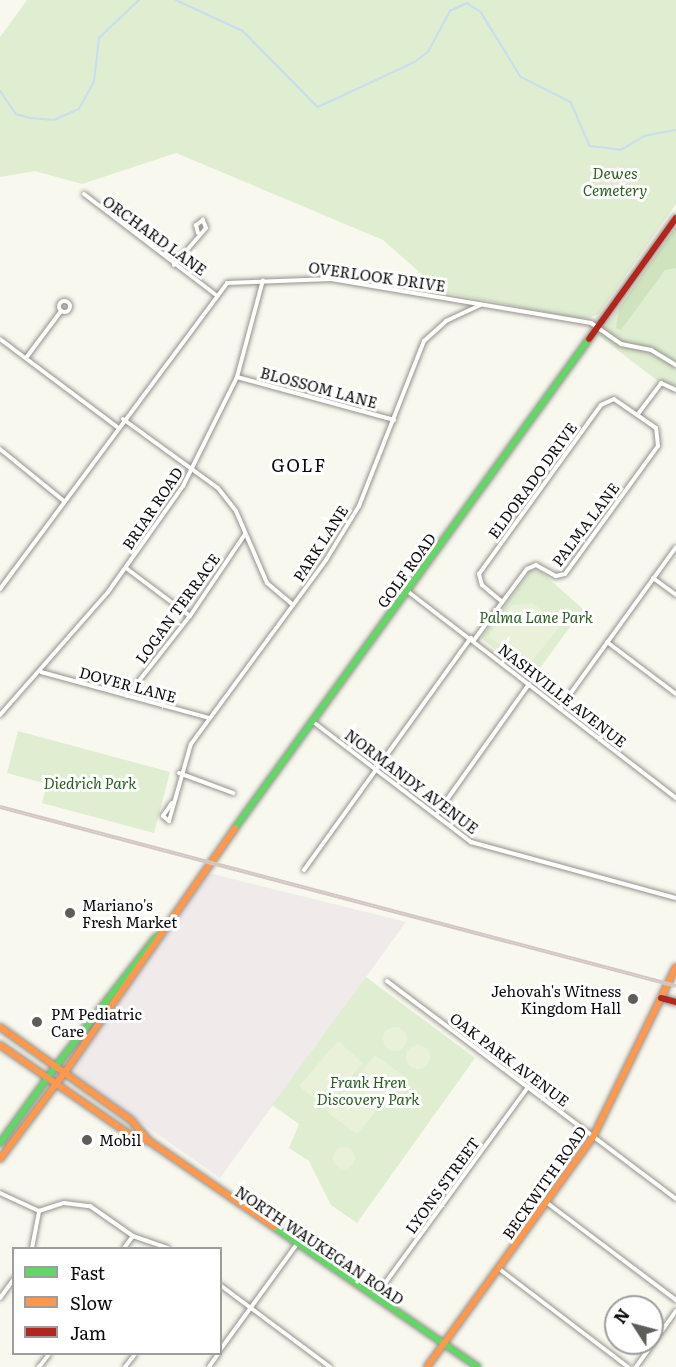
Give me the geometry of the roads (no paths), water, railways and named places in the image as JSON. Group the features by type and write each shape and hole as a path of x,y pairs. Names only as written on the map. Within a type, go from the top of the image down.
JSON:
{"main road":[{"name":"GOLF ROAD","path":"0,1159 65,1072 156,937 676,218"},
{"name":"GOLF ROAD","path":"0,1143 137,955 156,937"},
{"name":"BECKWITH ROAD","path":"427,1367 593,1137 676,967"},
{"path":"661,998 676,1002"},
{"name":"NORTH WAUKEGAN ROAD","path":"0,1027 130,1120 149,1141 477,1367"},
{"name":"NORTH WAUKEGAN ROAD","path":"0,1045 135,1138 149,1141"}],"street":[{"name":"ORCHARD LANE","path":"84,194 214,294"},
{"path":"174,265 198,233"},
{"name":"OVERLOOK DRIVE","path":"0,589 214,294 227,283 331,279 483,304 597,327 621,345 651,350 676,365"},
{"name":"BRIAR ROAD","path":"0,715 40,672 126,568 194,468 237,377 263,280"},
{"name":"PARK LANE","path":"172,803 179,772 209,718 293,605 359,506 424,341 446,321 483,304"},
{"path":"26,358 61,311"},
{"path":"0,339 117,427"},
{"name":"BLOSSOM LANE","path":"237,377 394,420"},
{"path":"638,414 658,385 676,390"},
{"name":"ELDORADO DRIVE","path":"501,601 482,585 479,574 600,405 614,399 638,414"},
{"name":"PALMA LANE","path":"304,870 375,769 472,639 531,566 560,576 582,551 660,441 656,428 638,414"},
{"path":"123,419 194,468 226,498 267,583 293,605"},
{"path":"0,449 64,501"},
{"name":"LOGAN TERRACE","path":"127,696 190,616 245,534"},
{"path":"560,708 676,547"},
{"path":"126,568 190,616"},
{"path":"653,578 676,595"},
{"name":"NASHVILLE AVENUE","path":"406,590 676,798"},
{"path":"607,642 676,694"},
{"name":"DOVER LANE","path":"40,672 209,718"},
{"path":"436,814 529,684"},
{"name":"NORMANDY AVENUE","path":"312,721 478,845 676,898"},
{"path":"179,772 233,793"},
{"name":"OAK PARK AVENUE","path":"387,981 676,1199"},
{"name":"LYONS STREET","path":"375,1297 528,1087"},
{"path":"0,1194 39,1212 64,1203 90,1206 133,1236 165,1247"},
{"path":"546,1202 676,1300"},
{"path":"32,1247 39,1212"},
{"path":"125,1247 133,1236"},
{"path":"222,1348 297,1244"},
{"path":"498,1268 628,1367"},
{"path":"0,1298 12,1282"},
{"path":"222,1286 330,1367"},
{"path":"636,1367 676,1311"}],"waterway":[{"path":"0,90 16,114 31,118 54,120 79,109 94,82 99,38 139,0"},
{"path":"176,0 243,31 318,107 415,62 428,52 450,11 467,3 481,12 521,77 571,102 590,146 621,150 644,136 676,130"}],"railway":[{"path":"0,807 676,986"}],"place":[{"name":"Mariano's Fresh Market","path":"70,913"},
{"name":"Jehovah's Witness Kingdom Hall","path":"633,999"},
{"name":"PM Pediatric Care","path":"37,1022"},
{"name":"Mobil","path":"87,1140"}],"district":[{"name":"GOLF","path":"299,465"}],"park label":[{"name":"Dewes Cemetery","path":"615,180"},
{"name":"Palma Lane Park","path":"536,617"},
{"name":"Diedrich Park","path":"90,783"},
{"name":"Frank Hren Discovery Park","path":"368,1090"}]}
